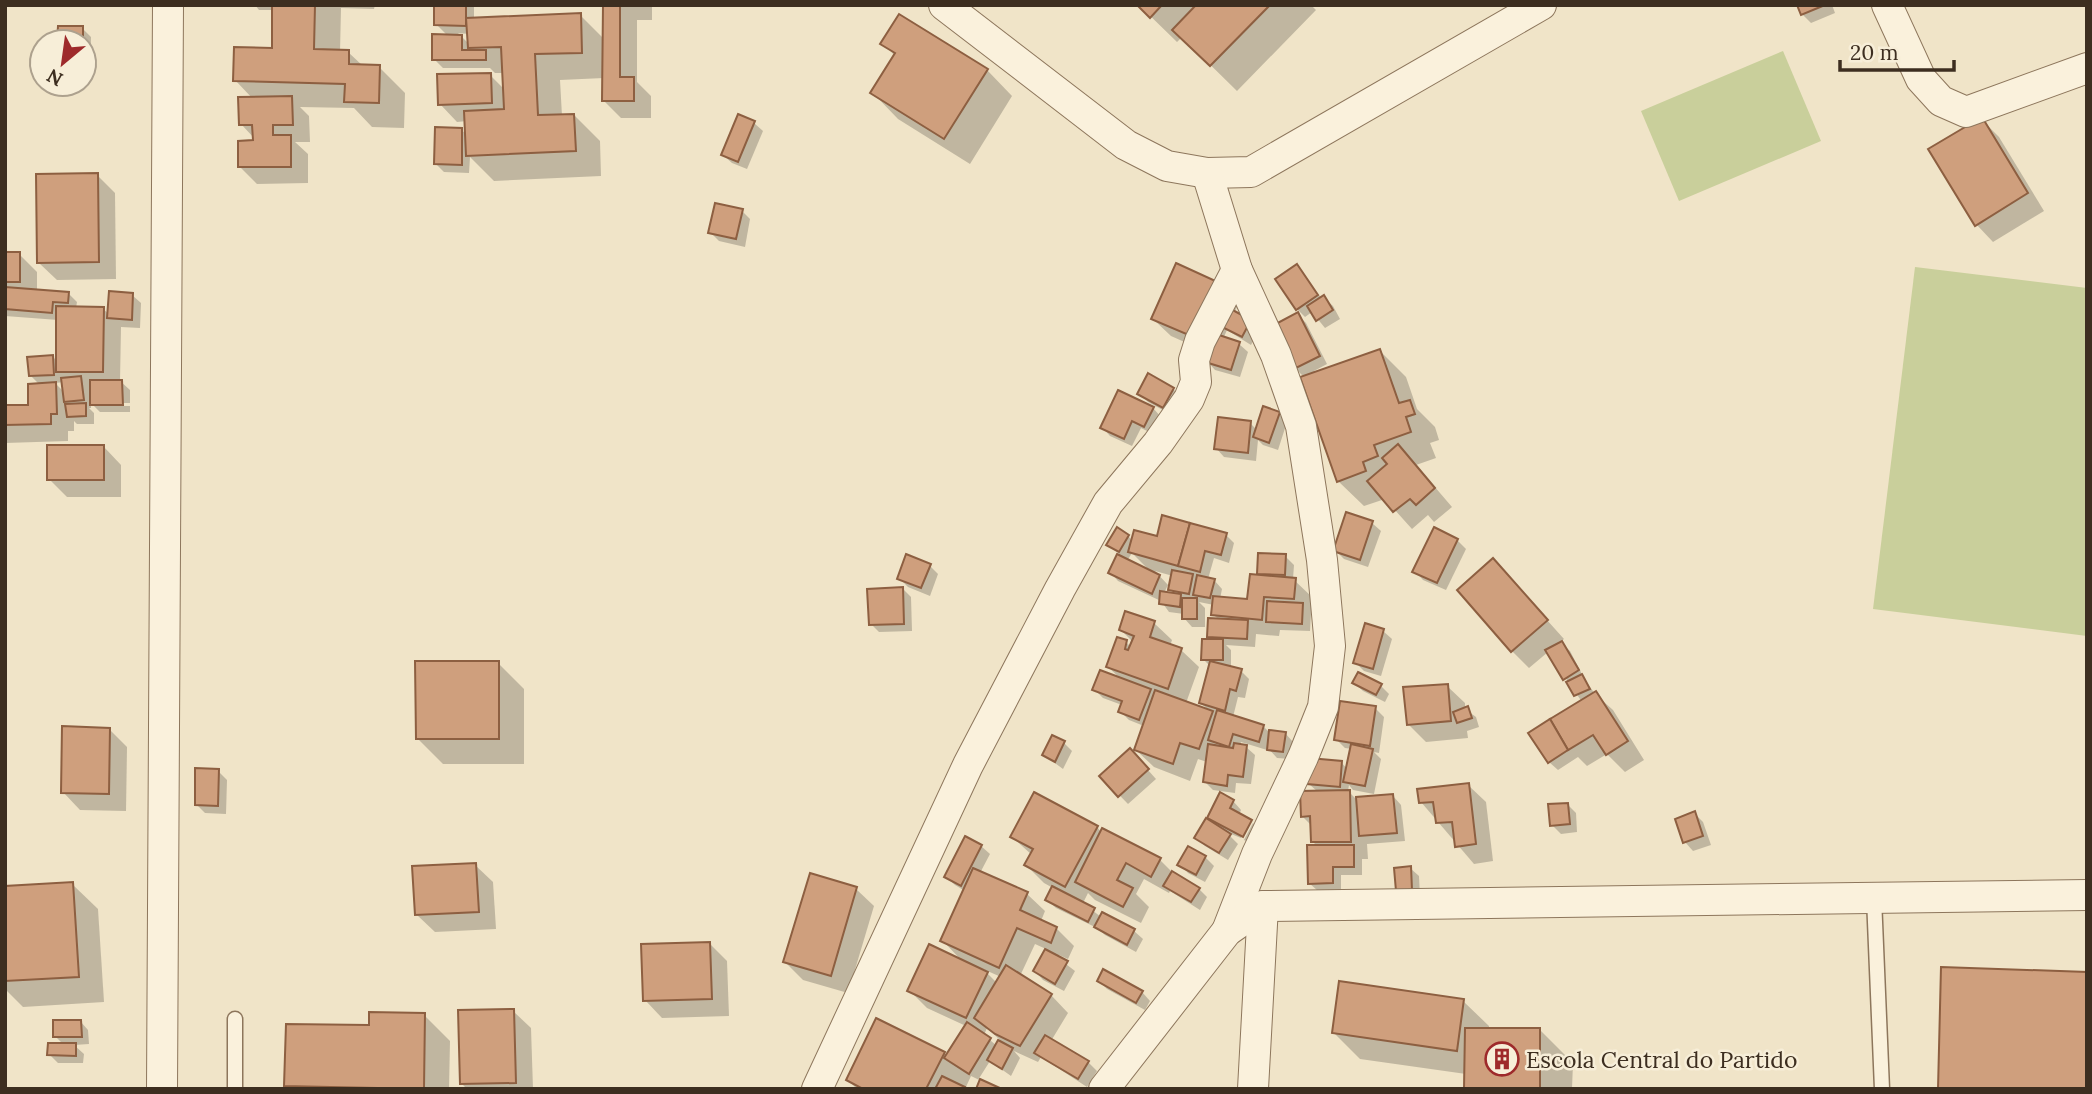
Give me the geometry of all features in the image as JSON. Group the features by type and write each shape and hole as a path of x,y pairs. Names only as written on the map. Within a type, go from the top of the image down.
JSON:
{"street":[{"path":"162,1089 168,5"},
{"path":"944,5 1126,145 1167,166 1207,173 1251,172 1541,5"},
{"path":"1887,5 1921,79 1941,102 1966,112 2087,68"},
{"path":"1104,1089 1227,931 1257,854 1303,757 1322,707 1330,646 1322,560 1301,426 1276,355 1237,270 1207,173"},
{"path":"817,1089 968,765 1060,589 1108,503 1158,443 1189,399 1196,382 1194,360 1200,341 1237,270"},
{"path":"1227,931 1263,906 2087,895"},
{"path":"1253,1089 1263,906"}],"lane":[{"path":"1874,898 1882,1089"},
{"path":"235,1019 235,1089"}],"green space":[{"path":"1783,51 1821,141 1679,201 1641,111"},
{"path":"1915,267 2087,288 2087,636 1873,609"}],"building":[{"path":"272,5 315,5 314,49 349,50 349,64 380,65 379,103 344,102 345,84 233,81 234,47 272,48"},
{"path":"434,5 466,5 466,26 434,25"},
{"path":"603,5 620,5 620,77 634,77 634,101 602,101"},
{"path":"1137,5 1162,5 1150,18"},
{"path":"1196,5 1270,5 1210,66 1172,30"},
{"path":"1797,5 1825,5 1801,15"},
{"path":"581,13 582,53 535,54 538,115 574,114 576,151 466,156 464,111 504,109 501,47 468,48 466,18"},
{"path":"899,14 988,69 944,139 870,93 895,53 880,44"},
{"path":"58,26 83,26 83,28"},
{"path":"432,34 462,35 462,50 486,50 486,60 432,60"},
{"path":"491,73 492,103 438,105 437,74"},
{"path":"292,96 293,125 273,125 273,135 291,135 291,167 238,167 238,141 253,140 252,125 239,125 238,97"},
{"path":"738,114 755,121 738,162 721,155"},
{"path":"1982,117 2028,193 1975,226 1928,149"},
{"path":"435,127 462,128 462,165 434,164"},
{"path":"98,173 99,262 37,263 36,174"},
{"path":"715,203 743,209 736,239 708,233"},
{"path":"5,252 20,252 20,282 5,282"},
{"path":"1176,263 1222,284 1198,339 1151,319"},
{"path":"1297,264 1318,295 1296,310 1275,279"},
{"path":"5,287 69,292 68,303 53,302 52,313 5,309"},
{"path":"109,291 133,293 132,320 107,318"},
{"path":"1324,295 1333,310 1316,321 1307,306"},
{"path":"56,306 104,307 103,372 56,372"},
{"path":"1229,308 1251,320 1242,337 1220,326"},
{"path":"1298,312 1320,356 1294,369 1272,326"},
{"path":"1213,333 1240,342 1231,370 1205,362"},
{"path":"1380,349 1399,403 1410,400 1415,414 1406,417 1411,432 1374,445 1378,456 1363,462 1366,471 1337,482 1300,377"},
{"path":"53,355 54,375 29,376 27,357"},
{"path":"1148,373 1174,388 1163,408 1137,394"},
{"path":"81,376 84,400 64,402 61,378"},
{"path":"90,380 122,380 123,405 90,405"},
{"path":"56,382 57,414 51,414 51,424 5,425 5,405 28,405 28,384"},
{"path":"1118,390 1154,407 1144,427 1132,421 1124,439 1100,428"},
{"path":"86,403 86,416 67,417 65,404"},
{"path":"1263,406 1280,412 1269,443 1253,437"},
{"path":"1218,417 1251,421 1248,453 1214,449"},
{"path":"1398,444 1435,488 1416,505 1410,499 1393,512 1367,481 1387,464 1382,458"},
{"path":"47,445 104,445 104,480 47,480"},
{"path":"1346,512 1373,521 1360,560 1333,551"},
{"path":"1162,515 1190,523 1178,566 1128,552 1134,530 1157,536"},
{"path":"1190,523 1227,533 1221,555 1205,551 1200,572 1178,566"},
{"path":"1117,527 1129,535 1119,552 1106,545"},
{"path":"1434,527 1458,539 1437,583 1412,572"},
{"path":"1258,553 1286,554 1285,575 1257,574"},
{"path":"906,554 931,564 921,588 897,579"},
{"path":"1117,554 1160,575 1152,594 1108,573"},
{"path":"1493,558 1548,620 1511,652 1457,590"},
{"path":"1172,570 1193,574 1189,594 1168,590"},
{"path":"1250,574 1296,578 1294,599 1264,597 1262,620 1211,615 1213,596 1247,599"},
{"path":"1197,575 1215,579 1210,598 1193,595"},
{"path":"903,587 904,624 869,625 867,589"},
{"path":"1160,591 1181,594 1180,607 1159,604"},
{"path":"1182,598 1197,598 1197,619 1182,619"},
{"path":"1267,601 1303,603 1302,624 1266,622"},
{"path":"1125,611 1155,621 1150,637 1182,648 1168,689 1106,667 1117,637 1127,640 1125,649 1128,650 1134,636 1119,630"},
{"path":"1208,618 1248,620 1247,639 1207,637"},
{"path":"1365,623 1384,629 1373,669 1353,663"},
{"path":"1202,639 1223,639 1223,660 1201,660"},
{"path":"1562,641 1579,670 1563,680 1545,650"},
{"path":"415,661 499,661 499,739 416,739"},
{"path":"1210,661 1242,669 1236,691 1230,689 1225,711 1199,703"},
{"path":"1100,670 1151,689 1139,720 1118,712 1122,701 1092,690"},
{"path":"1358,672 1382,684 1376,695 1352,683"},
{"path":"1582,674 1590,689 1574,696 1566,682"},
{"path":"1448,684 1451,721 1407,725 1403,687"},
{"path":"1155,690 1213,711 1199,749 1180,743 1173,764 1134,750"},
{"path":"1596,691 1628,741 1606,755 1593,735 1568,750 1550,719"},
{"path":"1340,701 1376,706 1370,746 1334,740"},
{"path":"1468,706 1472,718 1457,723 1453,712"},
{"path":"1217,710 1264,725 1259,742 1233,734 1229,747 1208,740"},
{"path":"1550,719 1568,750 1548,763 1528,733"},
{"path":"62,726 110,728 109,794 61,793"},
{"path":"1269,730 1286,732 1283,752 1267,750"},
{"path":"1052,735 1065,741 1055,762 1042,755"},
{"path":"1234,743 1247,745 1243,777 1228,775 1227,786 1203,782 1208,744 1233,748"},
{"path":"1351,744 1373,749 1365,786 1343,782"},
{"path":"1130,748 1149,769 1118,797 1099,776"},
{"path":"1309,758 1342,761 1340,787 1307,784"},
{"path":"195,768 219,769 218,806 195,805"},
{"path":"1469,783 1476,844 1455,847 1452,822 1436,823 1433,802 1419,803 1417,789"},
{"path":"1350,790 1351,842 1311,842 1310,816 1301,817 1300,791"},
{"path":"1034,792 1098,826 1065,887 1024,865 1033,849 1010,837"},
{"path":"1220,792 1234,800 1230,808 1252,820 1243,837 1207,818"},
{"path":"1393,794 1397,833 1359,836 1356,797"},
{"path":"1568,803 1570,824 1550,826 1548,804"},
{"path":"1695,811 1703,836 1683,843 1675,819"},
{"path":"1206,818 1231,834 1219,853 1194,838"},
{"path":"1102,828 1161,858 1151,877 1126,863 1117,880 1133,888 1123,907 1075,882"},
{"path":"965,836 982,845 961,886 944,877"},
{"path":"1307,845 1354,845 1354,867 1333,867 1333,883 1308,884"},
{"path":"1188,846 1206,856 1196,875 1177,865"},
{"path":"476,863 479,912 415,915 412,866"},
{"path":"1411,866 1412,890 1396,891 1394,868"},
{"path":"973,868 1028,892 1020,910 1057,927 1051,943 1017,928 999,968 940,941"},
{"path":"1172,871 1200,888 1191,902 1163,886"},
{"path":"810,873 857,887 831,976 783,962"},
{"path":"73,882 79,977 5,981 5,886"},
{"path":"1052,886 1095,908 1088,922 1045,900"},
{"path":"1102,912 1135,929 1127,945 1094,927"},
{"path":"710,942 712,999 643,1001 641,944"},
{"path":"929,944 988,972 966,1018 907,991"},
{"path":"1045,949 1068,961 1055,984 1033,971"},
{"path":"1006,965 1052,994 1020,1046 995,1034 974,1018"},
{"path":"1941,967 2087,972 2087,1089 1938,1089"},
{"path":"1103,969 1143,991 1136,1003 1097,981"},
{"path":"1339,981 1464,999 1457,1051 1332,1033"},
{"path":"514,1009 516,1083 460,1084 458,1010"},
{"path":"369,1012 425,1013 424,1089 284,1086 286,1024 369,1025"},
{"path":"876,1018 945,1052 926,1089 863,1089 846,1080"},
{"path":"53,1020 81,1020 82,1037 53,1037"},
{"path":"967,1022 991,1038 969,1074 944,1058"},
{"name":"Escola Central do Partido","path":"1465,1028 1540,1028 1540,1089 1464,1089"},
{"path":"1045,1035 1089,1061 1078,1079 1034,1053"},
{"path":"998,1040 1013,1048 1002,1069 987,1060"},
{"path":"48,1043 76,1043 76,1056 47,1055"},
{"path":"942,1076 965,1087 964,1089 935,1089"},
{"path":"980,1079 1002,1089 976,1089"}],"place":[{"name":"Escola Central do Partido","path":"1502,1059"}]}
